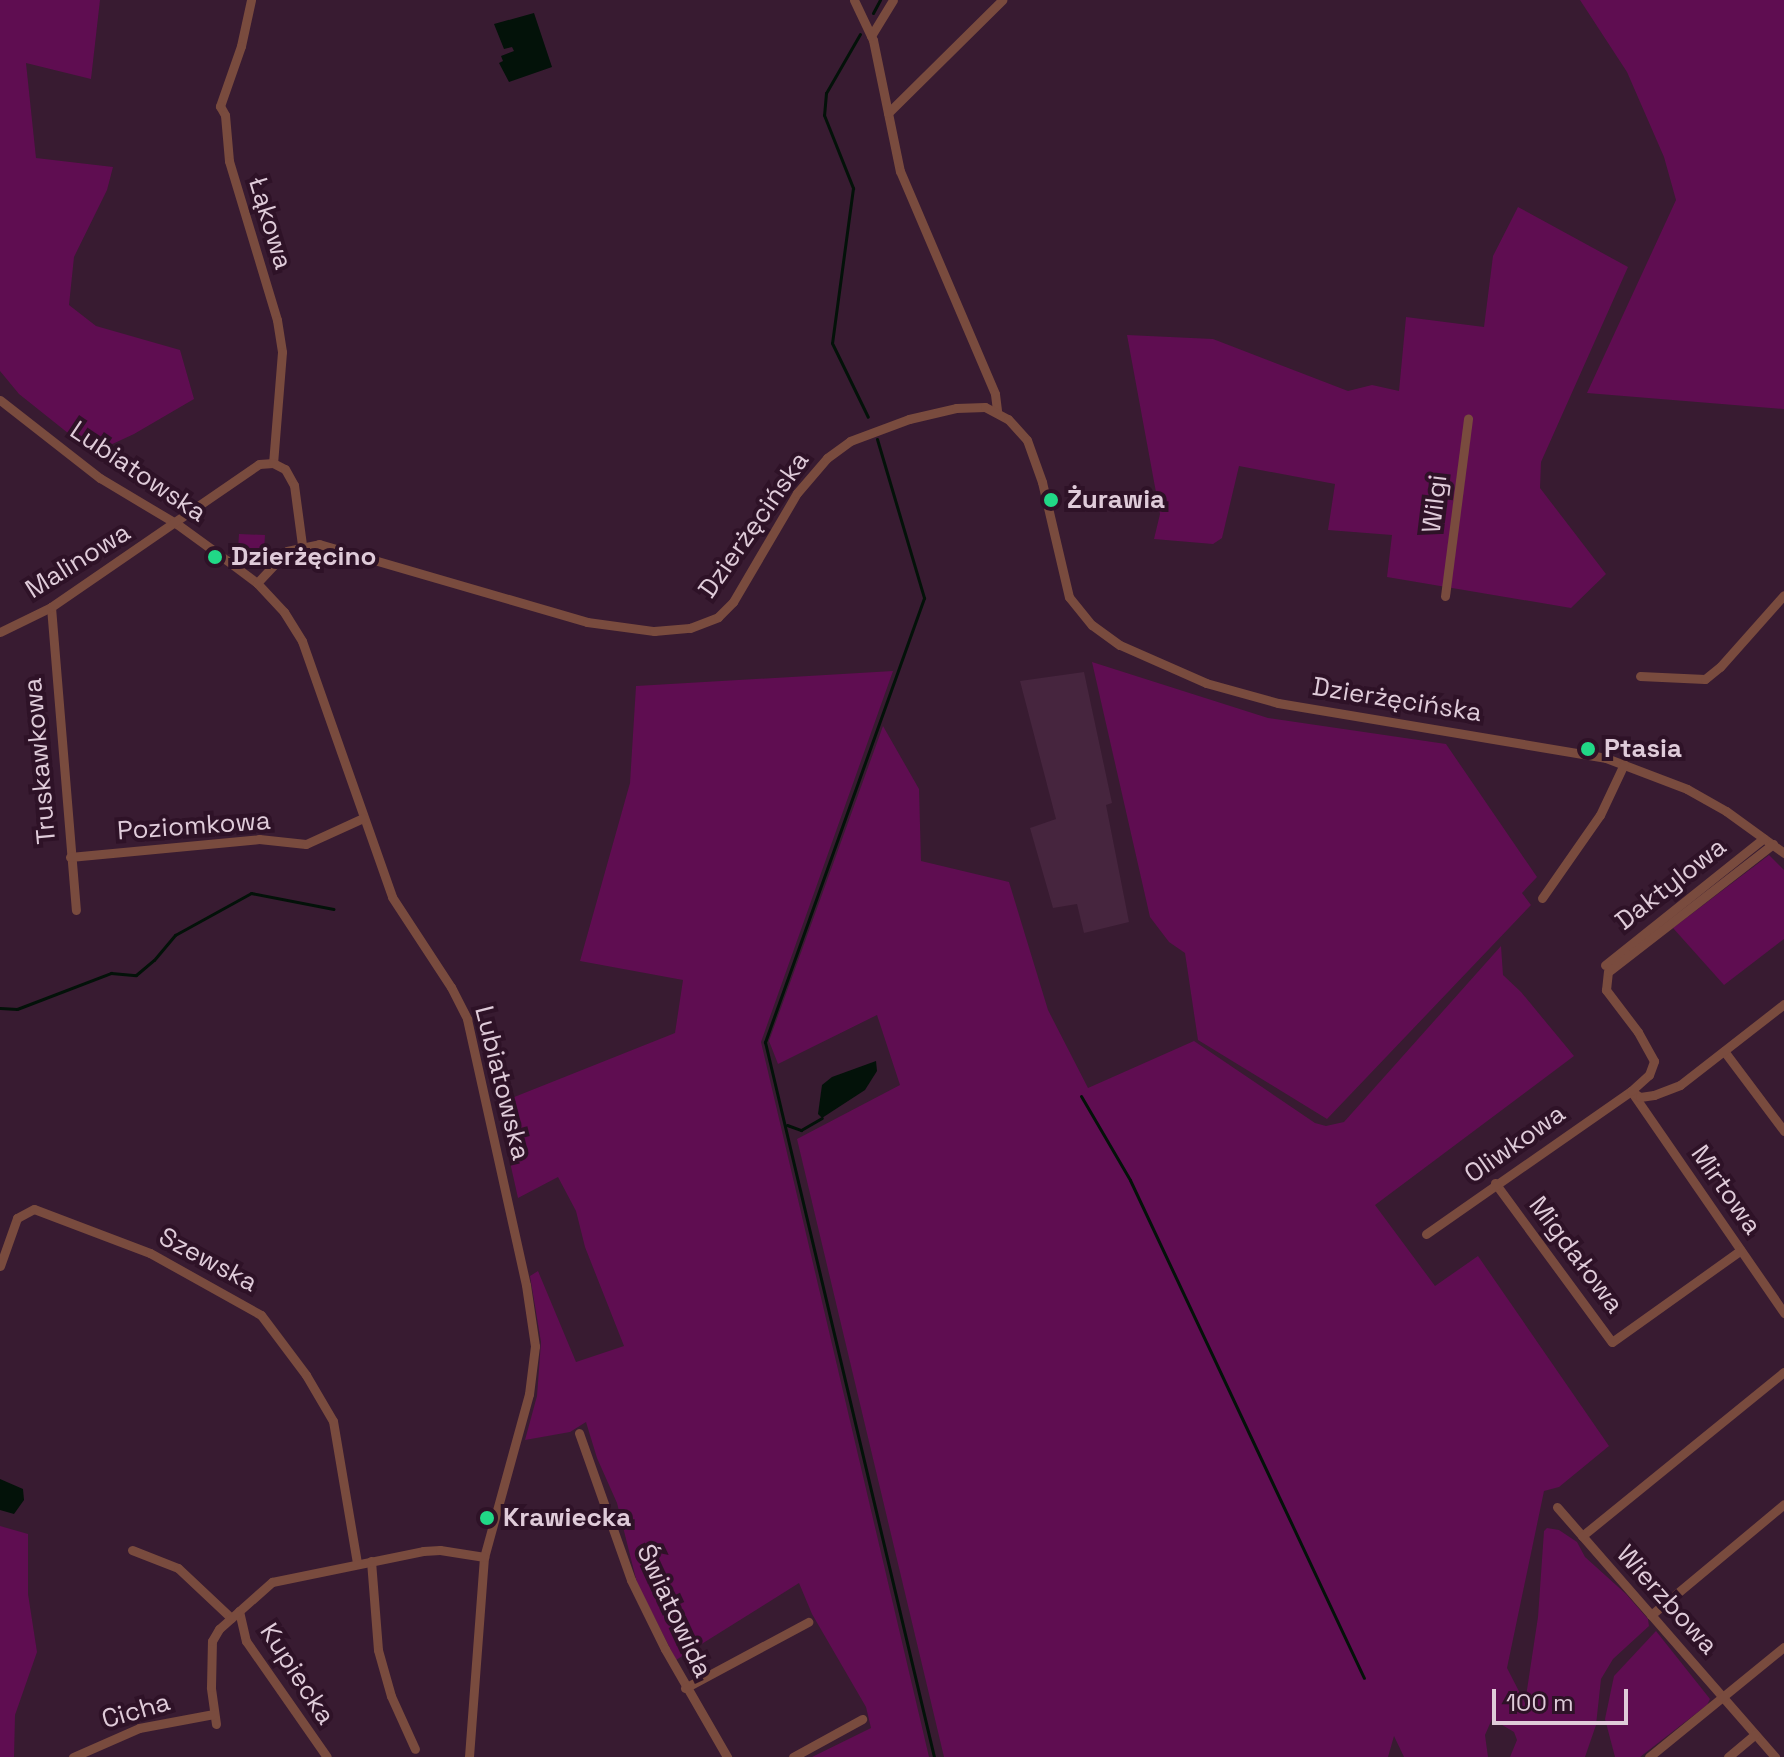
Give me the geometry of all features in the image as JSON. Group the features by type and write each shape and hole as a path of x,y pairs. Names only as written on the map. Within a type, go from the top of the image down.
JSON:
{"street":[{"name":"Łąkowa","path":"251,0 241,46 220,106 225,115 229,161 277,320 282,352 273,463"},
{"path":"854,0 871,36 900,171 995,394 997,411"},
{"path":"871,36 893,0"},
{"path":"888,113 1002,0"},
{"name":"Lubiatowska","path":"0,400 100,478 177,524 257,583 284,612 302,641 392,897 451,987 467,1019 532,1314 535,1355 529,1394 484,1557 469,1757"},
{"name":"Dzierżęcińska","path":"302,545 335,545 587,622 654,631 690,628 718,617 733,602 797,493 827,458 850,441 873,430 956,408 985,407 997,411 1018,427 1027,440 1042,482 1069,597 1092,625 1120,645 1206,683 1278,703 1584,753 1624,764 1687,789 1784,853"},
{"name":"Wilgi","path":"1445,596 1468,418"},
{"path":"177,524 259,464 273,463 285,469 294,485 302,545 287,551 257,583"},
{"name":"Malinowa","path":"0,632 51,607 177,524"},
{"path":"1640,676 1705,679 1720,667 1784,595"},
{"name":"Truskawkowa","path":"51,607 76,910"},
{"path":"1542,898 1600,815 1624,764"},
{"name":"Poziomkowa","path":"70,857 259,839 306,844 363,818"},
{"path":"1768,841 1608,972 1606,990 1638,1032 1654,1061 1649,1075 1631,1091 1640,1097 1680,1085 1784,1004"},
{"name":"Daktylowa","path":"1605,965 1768,841"},
{"path":"1724,1051 1784,1131"},
{"name":"Oliwkowa","path":"1426,1234 1631,1091"},
{"name":"Mirtowa","path":"1631,1091 1784,1313"},
{"name":"Migdałowa","path":"1495,1183 1612,1342 1741,1250"},
{"name":"Szewska","path":"0,1266 17,1218 34,1209 150,1253 261,1315 306,1375 333,1421 357,1563"},
{"path":"1582,1536 1784,1372"},
{"name":"Światowida","path":"579,1433 631,1580 685,1688 727,1757"},
{"path":"1651,1615 1784,1504"},
{"name":"Wierzbowa","path":"1557,1507 1775,1757"},
{"name":"Kupiecka","path":"132,1550 178,1568 235,1614 246,1641 327,1757"},
{"path":"235,1614 279,1579 440,1550 484,1557"},
{"path":"371,1561 378,1650 391,1696 415,1749"},
{"name":"Cicha","path":"73,1757 139,1728 215,1719 212,1641 235,1614"},
{"path":"685,1688 808,1622"},
{"path":"1649,1757 1784,1647"},
{"path":"793,1757 862,1719"},
{"path":"1728,1757 1755,1734"}],"shaded area":[{"path":"0,0 100,0 91,79 26,63 36,158 113,167 107,190 74,257 69,305 96,326 180,350 194,399 134,434 93,453 19,394 0,371"},
{"path":"1580,0 1784,0 1784,409 1587,393 1676,200 1664,157 1627,72"},
{"path":"534,13 552,67 509,82 499,63 503,61 501,56 514,51 512,47 504,49 494,24"},
{"path":"1518,207 1628,267 1541,462 1540,488 1606,574 1571,608 1387,577 1392,535 1328,530 1335,484 1239,466 1222,538 1213,544 1154,539 1160,514 1127,335 1213,339 1348,391 1372,385 1399,391 1406,317 1484,327 1493,256"},
{"path":"239,534 265,535 264,551 238,550"},
{"path":"1092,662 1268,718 1446,744 1537,877 1522,893 1531,905 1327,1119 1198,1040 1185,953 1169,942 1150,917"},
{"path":"893,671 761,1042 929,1757 812,1757 871,1728 866,1707 812,1614 799,1583 676,1660 637,1583 617,1503 597,1458 586,1422 570,1432 525,1440 537,1396 541,1342 530,1276 538,1271 576,1362 624,1346 585,1247 576,1211 558,1177 518,1198 497,1104 675,1033 683,980 580,961 630,783 636,686"},
{"path":"1084,672 1112,803 1106,805 1129,922 1084,933 1077,904 1053,908 1030,828 1056,819 1020,681"},
{"path":"883,726 919,789 921,861 1009,882 1048,1010 1088,1088 1194,1041 1315,1123 1326,1126 1344,1122 1501,946 1503,975 1574,1056 1375,1205 1435,1286 1478,1256 1609,1446 1559,1487 1544,1491 1507,1668 1525,1703 1538,1617 1544,1531 1547,1528 1559,1530 1577,1542 1585,1557 1626,1594 1648,1619 1649,1626 1613,1659 1601,1679 1596,1725 1585,1757 1510,1757 1517,1740 1514,1732 1492,1719 1485,1735 1488,1757 1404,1757 1394,1736 1388,1757 944,1757 797,1139 900,1085 877,1015 778,1064 769,1041"},
{"path":"1769,855 1784,870 1784,939 1724,985 1673,928"},
{"path":"876,1061 877,1071 865,1090 822,1118 818,1114 822,1085 832,1077"},
{"path":"0,1479 23,1489 24,1500 14,1514 0,1510"},
{"path":"0,1526 28,1534 28,1594 37,1652 15,1715 14,1757 0,1757"},
{"path":"1656,1631 1710,1699 1707,1705 1640,1757 1615,1757 1605,1719 1614,1676"}],"waterway":[{"path":"873,13 880,0"},
{"path":"860,34 826,93 824,115 853,188 832,343 868,417"},
{"path":"877,439 924,598 765,1042 934,1757"},
{"path":"0,1008 17,1009 111,973 136,975 154,960 175,935 251,893 333,909"},
{"path":"1081,1096 1130,1180 1364,1678"},
{"path":"787,1125 801,1130 822,1118"}],"place":[{"name":"Żurawia","path":"1051,500"},
{"name":"Dzierżęcino","path":"215,557"},
{"name":"Ptasia","path":"1588,749"},
{"name":"Krawiecka","path":"487,1518"}]}
